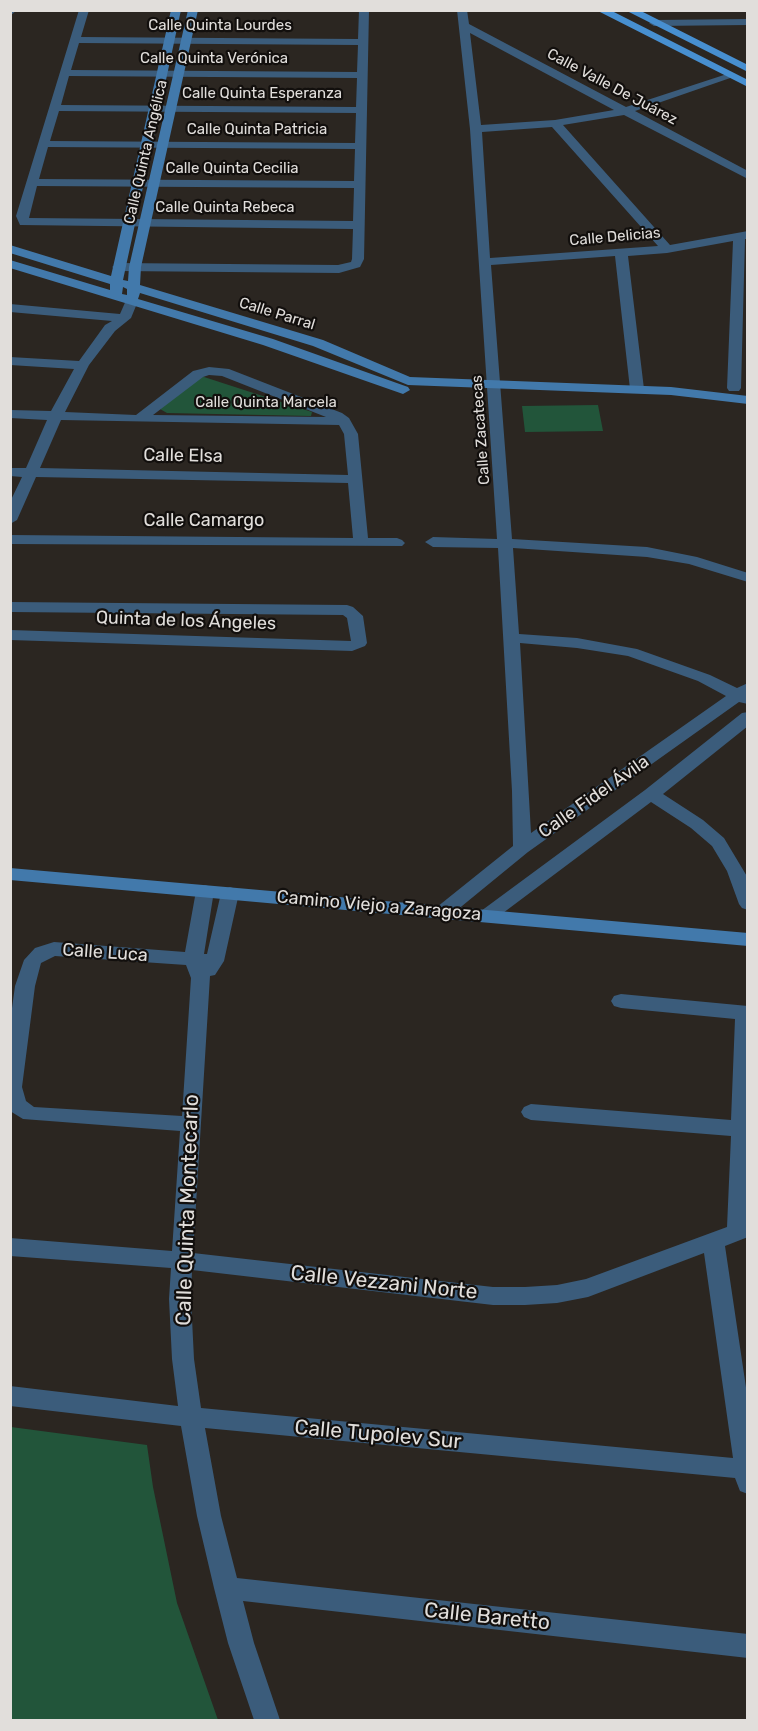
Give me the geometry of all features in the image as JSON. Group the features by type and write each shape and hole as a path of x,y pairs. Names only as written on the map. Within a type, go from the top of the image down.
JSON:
{"main road":[{"path":"601,10 747,84"},
{"path":"630,10 747,69"}],"street":[{"path":"32,182 84,10"},
{"name":"Calle Quinta Angélica","path":"116,296 118,267 176,10"},
{"name":"Calle Quinta Angélica","path":"132,301 135,267 193,10"},
{"path":"118,267 339,269 356,264 364,10"},
{"name":"Calle Zacatecas","path":"462,10 476,129 495,388 521,791 522,848"},
{"path":"654,23 747,22"},
{"name":"Calle Valle De Juárez","path":"463,26 747,176"},
{"name":"Calle Quinta Lourdes","path":"75,40 363,42"},
{"name":"Calle Quinta Verónica","path":"66,73 363,75"},
{"path":"476,129 555,123 625,111 731,76"},
{"name":"Calle Quinta Esperanza","path":"55,108 362,110"},
{"path":"555,123 667,249"},
{"name":"Calle Quinta Patricia","path":"44,144 361,146"},
{"name":"Calle Quinta Cecilia","path":"32,182 360,184"},
{"name":"Calle Quinta Rebeca","path":"32,182 22,218 24,222 29,223 359,225"},
{"path":"731,392 743,236"},
{"name":"Calle Delicias","path":"484,262 667,249 743,236"},
{"name":"Calle Parral","path":"10,249 318,343 408,381 495,388"},
{"path":"621,253 637,389"},
{"name":"Calle Parral","path":"10,264 268,342 398,390 637,389 731,392 747,400"},
{"path":"10,520 56,416 109,322 116,296"},
{"path":"10,308 109,322 124,318 132,301"},
{"path":"10,361 83,365"},
{"name":"Calle Quinta Marcela","path":"139,419 198,374 216,370 337,416 344,421"},
{"path":"731,392 747,380"},
{"name":"Calle Quinta Marcela","path":"10,414 139,419 344,421"},
{"path":"344,421 351,434 361,542"},
{"name":"Calle Elsa","path":"10,472 355,479"},
{"name":"Calle Camargo","path":"10,539 397,543"},
{"path":"433,542 506,542 647,552 692,560 747,578"},
{"name":"Quinta de los Ángeles","path":"10,607 346,610 353,613 356,618 359,643 354,646 10,635"},
{"path":"510,638 577,643 631,652 744,694"},
{"name":"Calle Fidel Ávila","path":"444,911 522,848 744,694"},
{"name":"Calle Fidel Ávila","path":"488,915 651,794 747,717"},
{"path":"651,794 697,824 718,842 736,871 747,904"},
{"name":"Camino Viejo a Zaragoza","path":"10,874 444,911 747,940"},
{"name":"Calle Quinta Montecarlo","path":"205,891 197,969 180,1299 183,1359 209,1516 225,1588 267,1720"},
{"name":"Calle Luca","path":"190,1124 30,1114 17,1105 12,1087 25,986 33,960 42,952 54,949 197,969 216,961 230,893"},
{"path":"621,1001 746,1013 741,1129 742,1230"},
{"path":"531,1112 741,1129"},
{"name":"Calle Vezzani Norte","path":"10,1247 182,1260 482,1294 525,1296 557,1294 588,1288 742,1230"},
{"path":"713,1240 746,1476"},
{"name":"Calle Tupolev Sur","path":"10,1396 746,1476"},
{"name":"Calle Baretto","path":"225,1588 747,1646"}],"green space":[{"path":"201,376 312,412 311,416 167,413 160,409"},
{"path":"598,405 603,431 525,432 522,406"},
{"path":"11,1427 147,1445 153,1487 177,1603 218,1720 11,1720"}]}
